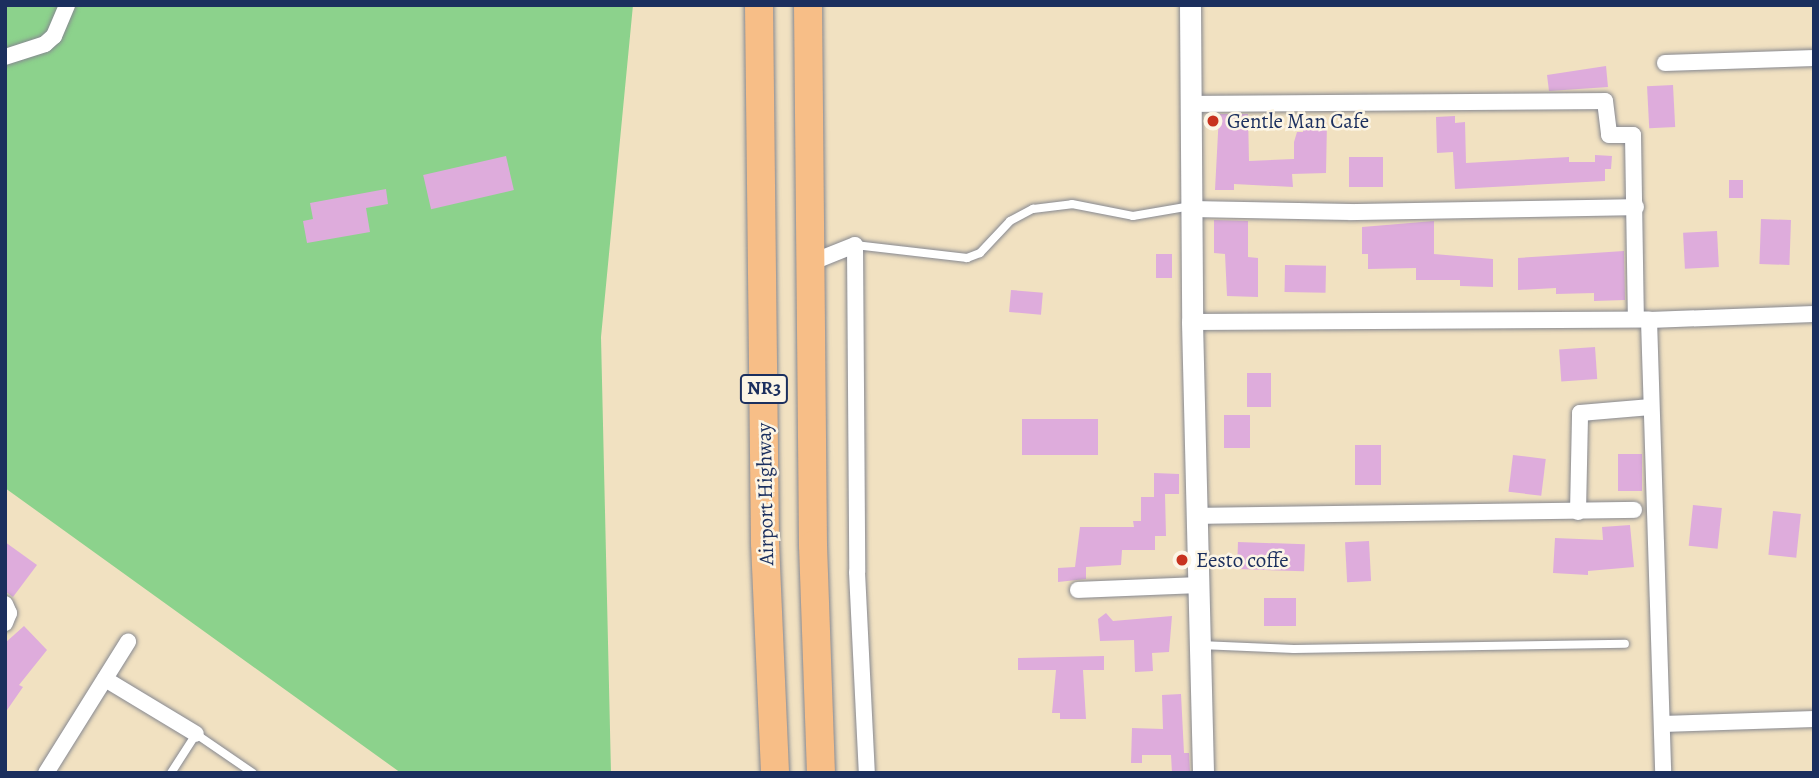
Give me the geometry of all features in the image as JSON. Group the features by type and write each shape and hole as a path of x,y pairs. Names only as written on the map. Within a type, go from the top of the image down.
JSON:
{"highway":[{"name":"Airport Highway","path":"759,5 765,543 775,773"},
{"name":"NR3","path":"808,5 810,263 821,773"}],"street":[{"path":"5,57 45,44 54,36 67,5"},
{"path":"1190,5 1192,322 1203,773"},
{"path":"1665,63 1814,58"},
{"path":"1192,103 1605,101 1609,135 1633,135 1643,320 1651,407 1663,773"},
{"path":"1191,208 1350,212 1636,207"},
{"path":"810,263 855,246 856,560 867,773"},
{"path":"1192,322 1643,320 1814,314"},
{"path":"1578,512 1580,413 1651,407"},
{"path":"1197,516 1634,510"},
{"path":"1078,590 1198,585"},
{"path":"5,604 9,613 5,623"},
{"path":"46,773 128,642"},
{"path":"105,679 195,734"},
{"path":"1663,724 1814,719"}],"lane":[{"path":"855,246 967,258 980,253 1010,221 1033,209 1072,204 1133,216 1191,208"},
{"path":"1200,645 1294,649 1625,645"},
{"path":"171,773 195,734 253,773"}],"green space":[{"path":"5,5 633,5 601,337 611,773 401,773 5,488"}],"building":[{"path":"1606,66 1608,87 1549,91 1547,75"},
{"path":"1673,85 1675,127 1649,128 1647,86"},
{"path":"1219,114 1248,114 1249,161 1294,159 1294,142 1297,132 1303,132 1303,122 1327,122 1326,173 1292,174 1293,187 1234,184 1234,190 1215,190"},
{"path":"1455,116 1455,123 1465,122 1466,163 1569,157 1569,162 1595,162 1595,155 1612,156 1611,169 1605,169 1605,181 1455,189 1453,152 1437,153 1436,117"},
{"path":"506,156 514,190 431,209 423,175"},
{"path":"1349,157 1383,157 1383,187 1349,187"},
{"path":"1729,180 1743,180 1743,198 1729,198"},
{"path":"386,189 388,204 366,208 370,232 307,243 303,221 313,219 310,203"},
{"path":"1761,219 1791,220 1789,265 1759,264"},
{"path":"1214,220 1248,221 1248,257 1258,258 1258,297 1227,296 1225,254 1214,253"},
{"path":"1434,221 1434,254 1493,259 1493,287 1460,286 1460,280 1416,280 1416,268 1368,269 1368,254 1362,254 1362,227"},
{"path":"1717,231 1719,267 1685,269 1683,233"},
{"path":"1624,251 1625,300 1594,301 1594,293 1556,294 1556,288 1518,290 1518,258"},
{"path":"1156,254 1172,254 1172,278 1156,278"},
{"path":"1285,265 1326,266 1326,293 1285,292"},
{"path":"1011,290 1043,293 1041,315 1009,312"},
{"path":"1595,347 1597,379 1561,381 1559,350"},
{"path":"1247,373 1271,373 1271,407 1247,407"},
{"path":"1224,415 1250,415 1250,448 1224,448"},
{"path":"1022,419 1098,419 1098,455 1022,455"},
{"path":"1355,445 1381,445 1381,485 1355,485"},
{"path":"1618,454 1642,454 1642,491 1618,491"},
{"path":"1513,455 1546,459 1541,496 1508,492"},
{"path":"1154,473 1179,474 1179,494 1165,494 1166,536 1155,536 1155,550 1122,550 1121,565 1086,567 1086,579 1058,582 1058,568 1075,567 1080,527 1134,527 1133,521 1141,521 1141,497 1154,497"},
{"path":"1693,505 1722,508 1718,549 1689,546"},
{"path":"1773,511 1801,514 1796,558 1768,555"},
{"path":"1630,525 1634,567 1588,571 1588,575 1553,573 1555,538 1603,540 1602,527"},
{"path":"1369,541 1371,581 1347,582 1345,542"},
{"path":"5,542 37,565 13,597 5,591"},
{"path":"1238,542 1305,544 1304,571 1237,569"},
{"path":"1264,598 1296,598 1296,626 1264,626"},
{"path":"1106,613 1113,621 1172,616 1169,652 1152,653 1153,671 1135,672 1134,640 1100,641 1098,619"},
{"path":"24,626 47,650 19,685 23,687 5,713 5,643"},
{"path":"1104,656 1104,670 1083,670 1086,719 1060,719 1060,713 1052,713 1056,670 1018,670 1018,658"},
{"path":"1181,694 1184,753 1189,753 1190,773 1172,773 1171,755 1142,755 1142,763 1131,763 1132,728 1163,729 1162,695"}],"place":[{"name":"Gentle Man Cafe","path":"1213,121"},
{"name":"Eesto coffe","path":"1182,560"}]}
